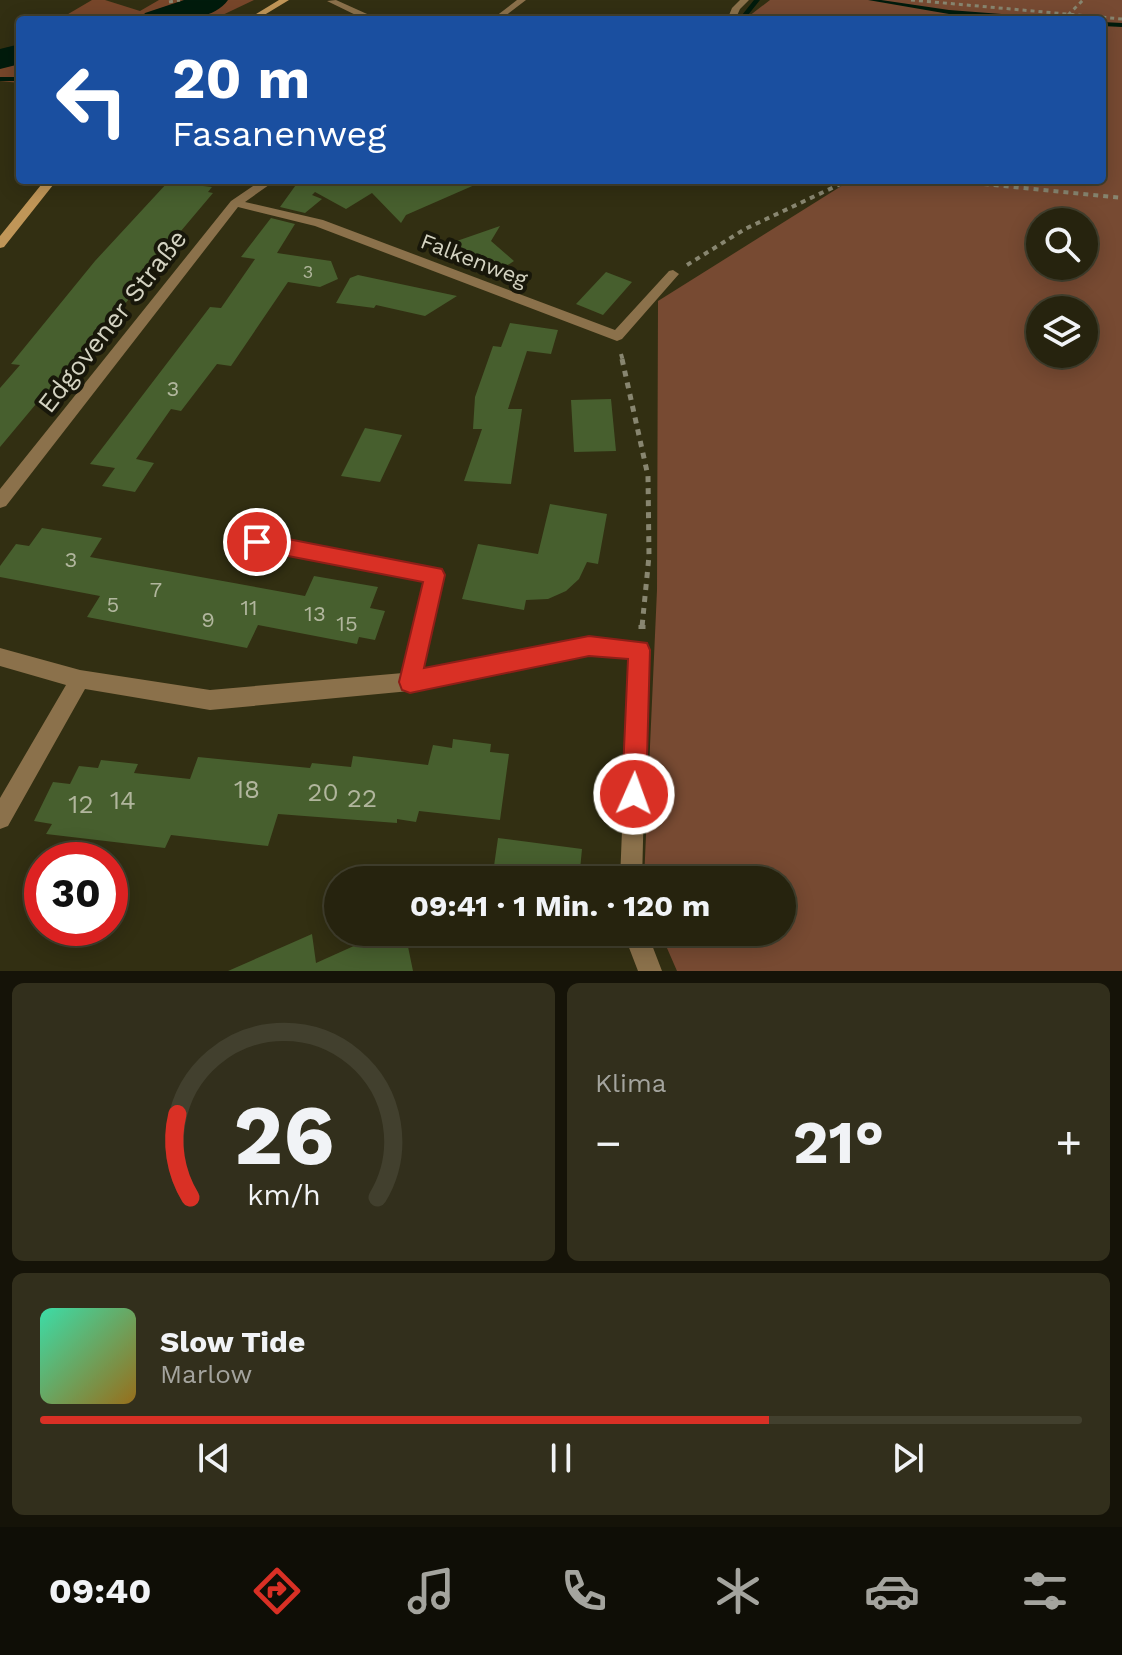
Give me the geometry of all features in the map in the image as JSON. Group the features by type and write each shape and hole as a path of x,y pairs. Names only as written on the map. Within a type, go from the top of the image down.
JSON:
{"main road":[{"path":"257,16 285,0"},
{"path":"0,244 48,184"}],"street":[{"path":"500,16 522,0"},
{"path":"733,16 745,0"},
{"path":"331,1 364,16"},
{"name":"Edgovener Straße","path":"0,501 235,203 264,184"},
{"name":"Falkenweg","path":"235,203 319,223 617,336"},
{"path":"617,336 673,274"},
{"path":"257,542 435,575 410,682"},
{"path":"4,660 80,679 210,700 410,682 589,646 639,650 631,866"},
{"path":"0,818 80,679"},
{"path":"640,946 650,971"}],"path":[{"path":"169,2 180,0"},
{"path":"911,0 1082,16"},
{"path":"1068,15 1083,0"},
{"path":"673,274 745,229 841,184"},
{"path":"984,184 1122,198"},
{"path":"617,336 648,476 649,556 639,650"}],"shaded area":[{"path":"92,0 105,0 140,11 159,0 254,0 220,16 65,16"},
{"path":"770,0 1122,0 1122,971 677,971 666,946 796,946 796,866 645,866 657,590 658,301 845,184 1106,184 1106,16 749,16"},
{"path":"16,45 16,83 0,81 0,52"}],"building":[{"path":"166,184 212,187 208,192 213,193 143,276 146,277 43,405 36,404 0,447 0,388 20,365 11,364 95,261"},
{"path":"297,184 477,184 406,215 401,223 372,193 346,209 315,192 312,195 322,199 305,213 280,207"},
{"path":"271,218 295,224 277,253 331,261 338,279 320,287 288,282 231,366 217,364 181,411 171,409 136,459 154,463 135,492 102,486 115,468 90,464 210,307 221,308 255,259 241,257"},
{"path":"500,226 491,241 514,261 494,274 478,263 473,271 451,243"},
{"path":"606,272 632,282 603,315 576,304"},
{"path":"358,275 457,296 425,316 376,305 374,308 336,303 350,278"},
{"path":"510,323 558,330 551,354 527,351 508,409 522,409 511,484 464,481 482,429 473,429 475,397 493,346 501,347"},
{"path":"611,399 616,451 574,452 571,400"},
{"path":"365,428 402,435 380,482 341,476"},
{"path":"550,504 607,514 598,564 587,562 579,579 566,591 548,599 526,600 524,610 462,599 478,544 538,554"},
{"path":"42,528 102,538 90,557 305,596 314,576 378,587 370,608 385,611 375,640 359,637 357,644 258,625 247,648 87,617 100,596 0,577 0,566 16,544 29,546"},
{"path":"453,739 491,744 490,752 509,754 500,820 419,811 416,822 397,819 397,823 278,814 268,846 171,835 165,848 46,834 52,824 34,821 53,782 70,784 79,766 98,768 101,760 138,764 134,773 190,779 198,757 310,768 312,763 351,767 353,756 428,765 433,745 452,748"},
{"path":"498,838 582,849 580,866 494,866"},
{"path":"312,934 316,963 354,946 408,946 413,971 228,971"}],"waterway":[{"path":"167,16 213,0"},
{"path":"744,16 757,0"},
{"path":"871,0 949,12 1002,16"},
{"path":"1106,24 1122,25"},
{"path":"0,59 16,55"},
{"path":"0,79 16,79"}],"route":[{"path":"257,542 435,575 410,682 589,646 639,650 634,794"}]}
